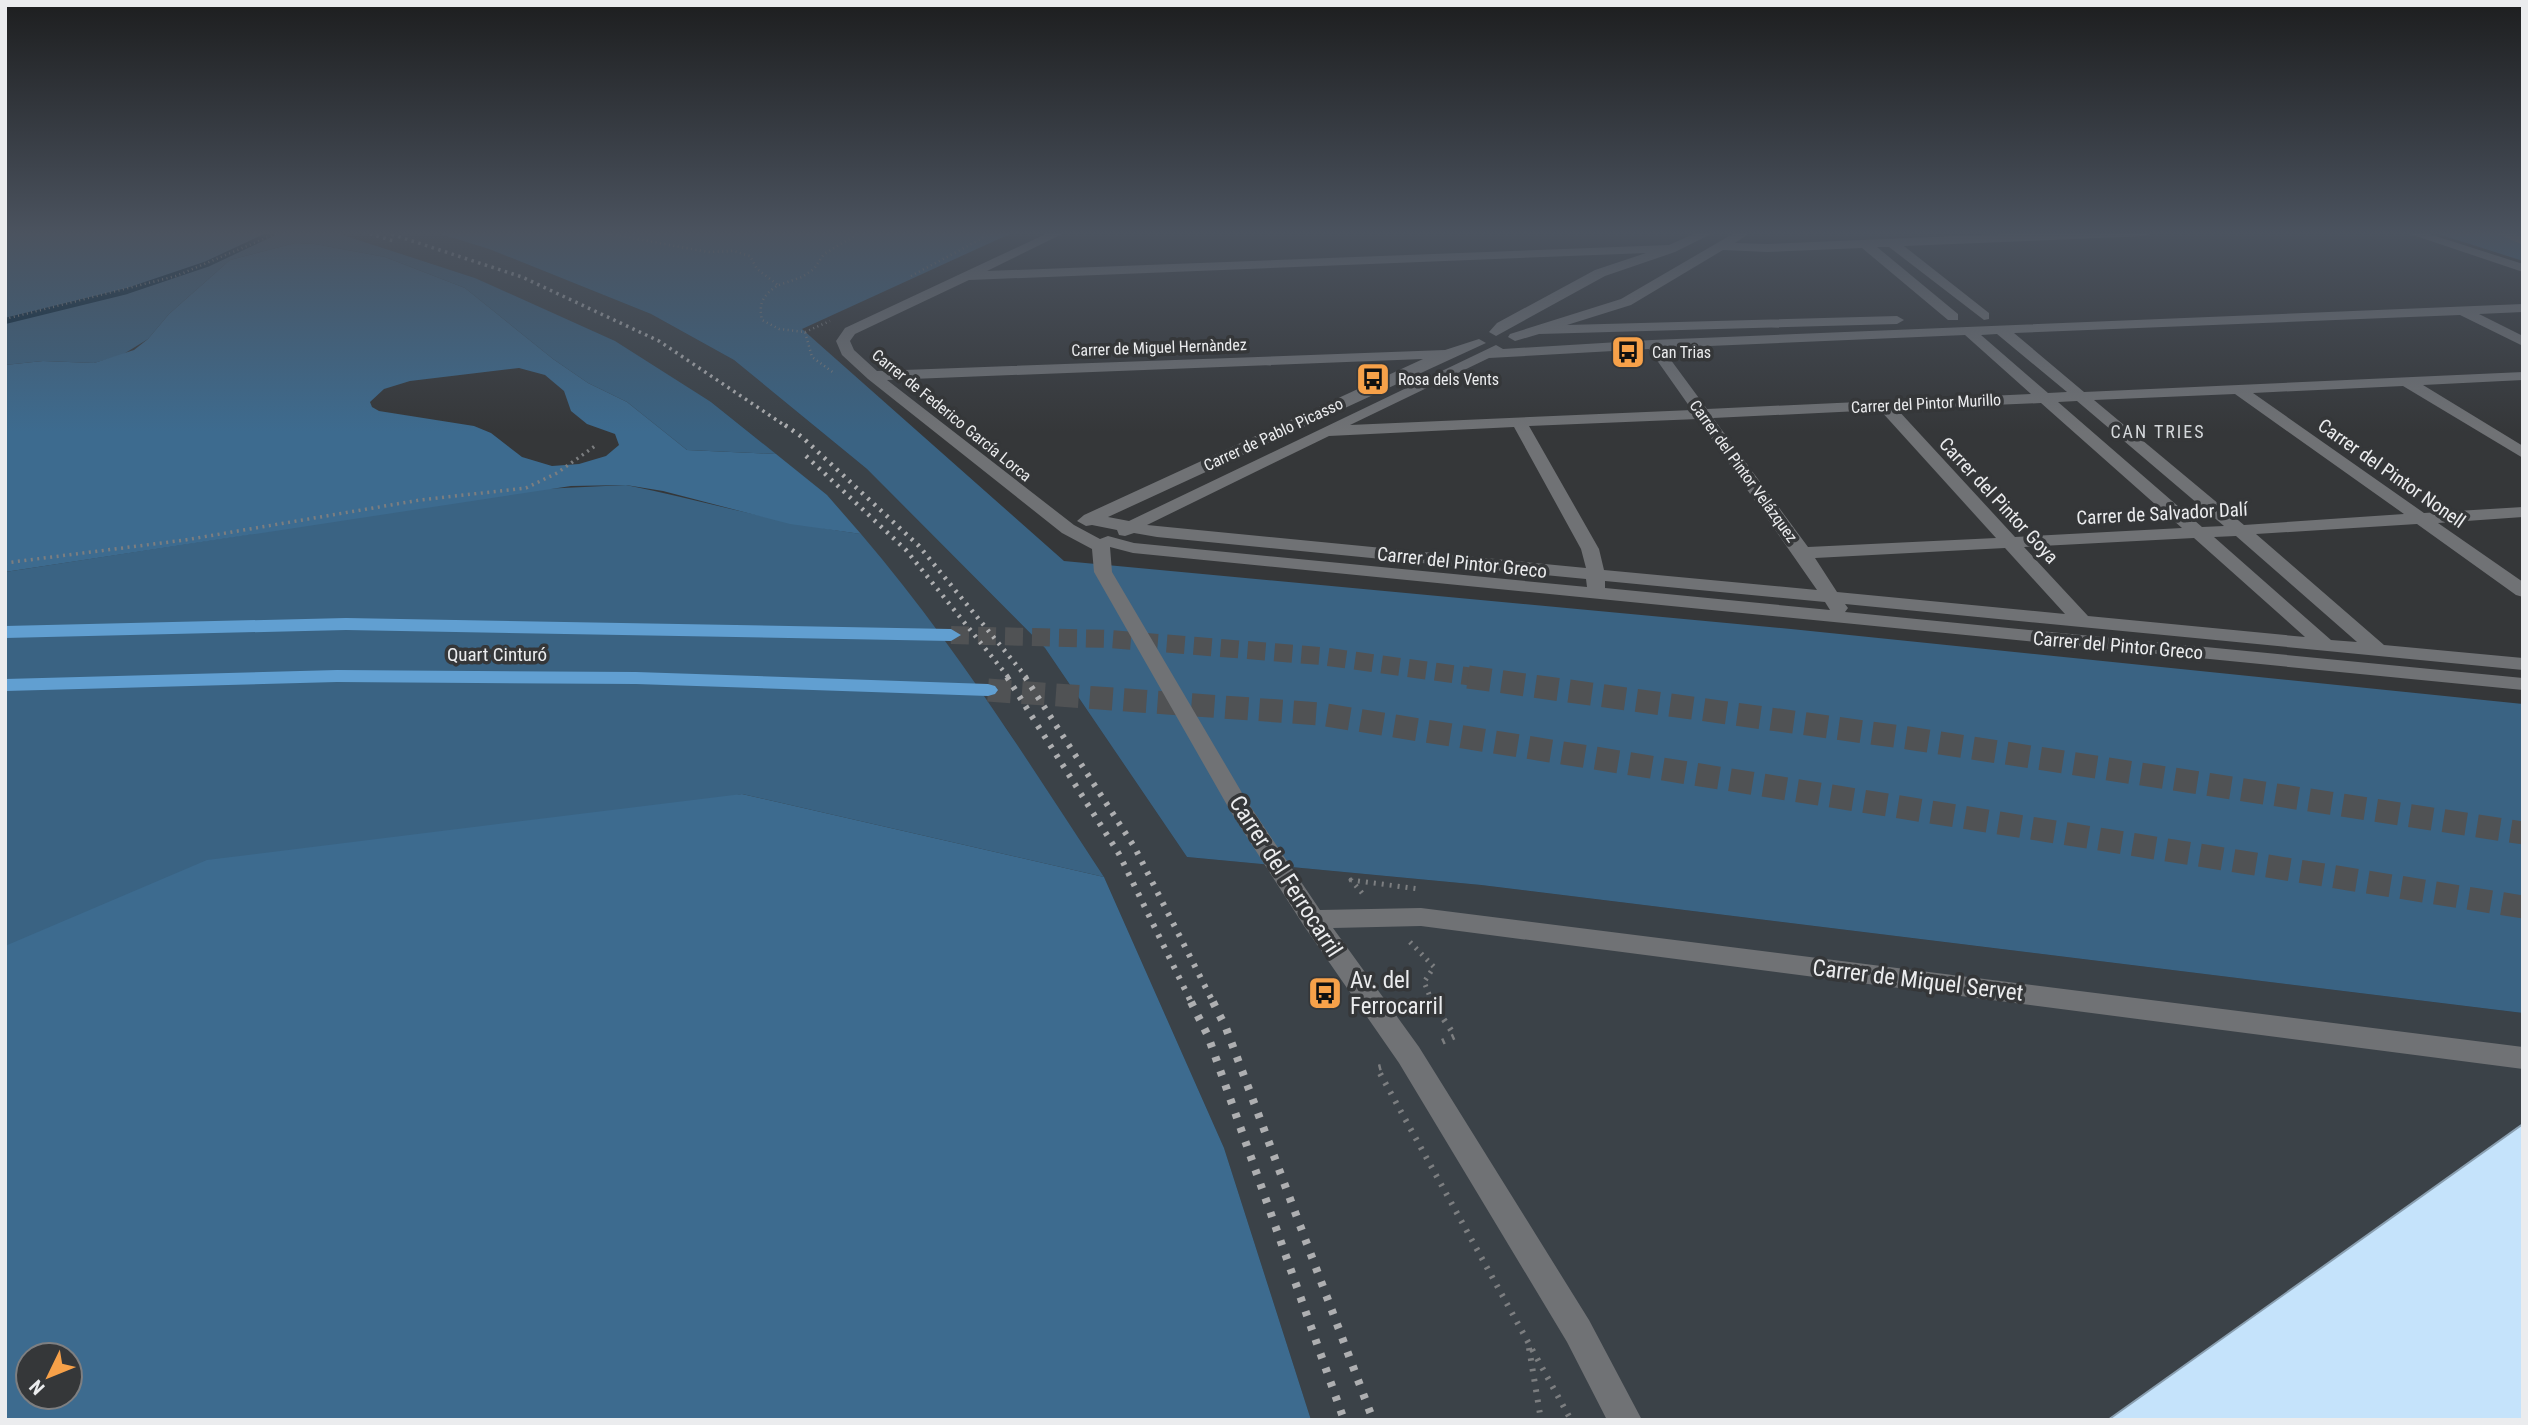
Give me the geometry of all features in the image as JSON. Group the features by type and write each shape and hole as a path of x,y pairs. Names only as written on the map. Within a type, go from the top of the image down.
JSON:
{"highway":[{"name":"Quart Cinturó","path":"5,632 346,624 951,635"},
{"name":"Quart Cinturó","path":"5,685 350,676 636,678 988,690"}],"street":[{"name":"Carrer de Federico García Lorca","path":"919,298 845,335 843,341 847,352 873,376 1062,525"},
{"path":"1553,298 1502,326 1496,332 1481,335 1478,339 1502,347 1652,344 2523,308"},
{"name":"Carrer de Pablo Picasso","path":"1582,331 1632,298"},
{"path":"1930,298 1953,317"},
{"path":"1962,298 1984,316"},
{"path":"1539,330 1582,331 2413,298"},
{"name":"Carrer de Pablo Picasso","path":"1104,544 1151,515 1502,347 1539,330 1626,302"},
{"path":"2464,311 2523,342"},
{"path":"2001,330 2240,530 2378,650 2394,671"},
{"path":"1968,331 2195,533 2356,668"},
{"name":"Carrer del Pintor Velázquez","path":"1652,344 1835,599"},
{"name":"Carrer de Pablo Picasso","path":"1062,525 1090,519 1446,354 1502,347"},
{"name":"Carrer de Miguel Hernàndez","path":"873,376 1446,354"},
{"name":"Carrer del Pintor Murillo","path":"1329,431 2523,376"},
{"path":"2407,382 2523,453"},
{"name":"Carrer del Pintor Nonell","path":"2238,389 2523,592"},
{"name":"Carrer del Pintor Goya","path":"1884,405 2083,622"},
{"path":"1519,422 1590,549 1596,584"},
{"name":"Carrer de Salvador Dalí","path":"1803,553 2195,533 2523,512"},
{"name":"Carrer del Pintor Greco","path":"1090,519 1129,528 1596,584 1842,618 2523,684"},
{"path":"1062,525 1104,544"},
{"name":"Carrer del Pintor Greco","path":"1104,544 1596,584 1835,599 2523,664"},
{"name":"Carrer del Ferrocarril","path":"1104,544 1103,572 1239,807 1312,919 1409,1055 1578,1331 1625,1420"},
{"path":"1835,599 1842,618"},
{"name":"Carrer de Miquel Servet","path":"1312,919 1421,917 2523,1058"}],"path":[{"path":"5,319 87,298"},
{"path":"760,298 758,305 762,320 779,329 805,332 807,349 815,361 837,375"},
{"path":"5,562 160,544 420,500 526,488 556,473 594,446"},
{"path":"1433,891 1351,880 1434,967 1424,982 1430,999 1455,1036 1377,1068 1571,1420"},
{"path":"1529,1344 1541,1420"}],"shaded area":[{"path":"5,298 187,298 148,339 122,355 94,363 43,361 5,365"},
{"path":"187,298 478,298 553,359 588,383 627,402 687,450 776,454 827,495 861,534 790,524 663,491 626,485 571,486 5,572 5,365 43,361 94,363 134,350 148,339","holes":["519,368 545,375 564,391 571,411 587,424 615,434 619,445 606,456 579,464 552,466 522,457 491,433 474,426 379,411 372,407 370,402 384,389 410,381"]},
{"path":"478,298 521,298 615,341 711,402 776,454 687,450 627,402 588,383 553,359"},
{"path":"514,298 612,298 651,314 734,360 867,469 1045,648 1187,857 1481,885 2523,1013 2523,1420 1311,1420 1224,1148 1104,877 1006,728 826,495 711,402"},
{"path":"612,298 869,298 802,329 1064,561 1791,629 2523,704 2523,1013 1481,885 1187,857 1045,648 867,469 734,360 651,314"},
{"path":"626,485 772,518 861,534 958,658 1104,877 742,794 5,946 5,572 542,489"},
{"path":"742,794 1104,877 1224,1148 1311,1420 5,1420 5,946 207,860"}],"building":[{"path":"2523,1124 2523,1420 2108,1420"}],"waterway":[{"path":"5,321 96,298"}],"tunnel":[{"path":"951,635 1110,639 1321,656 1481,678"},
{"path":"1468,677 1908,738 2523,833"},
{"path":"988,690 1320,714 2523,907"}],"railway":[{"path":"568,298 659,341 787,427"},
{"path":"785,425 802,437 919,546 1027,678"},
{"path":"806,456 906,550 1009,678"},
{"path":"1007,677 1119,854 1192,1004"},
{"path":"1025,677 1135,848 1214,1004"},
{"path":"1192,1004 1208,1036 1344,1420"},
{"path":"1214,1004 1226,1028 1373,1420"}],"place":[{"name":"Can Trias","path":"1628,352"},
{"name":"Rosa dels Vents","path":"1373,379"},
{"name":"Av. del Ferrocarril","path":"1325,993"}],"district":[{"name":"CAN TRIES","path":"2158,432"}]}
